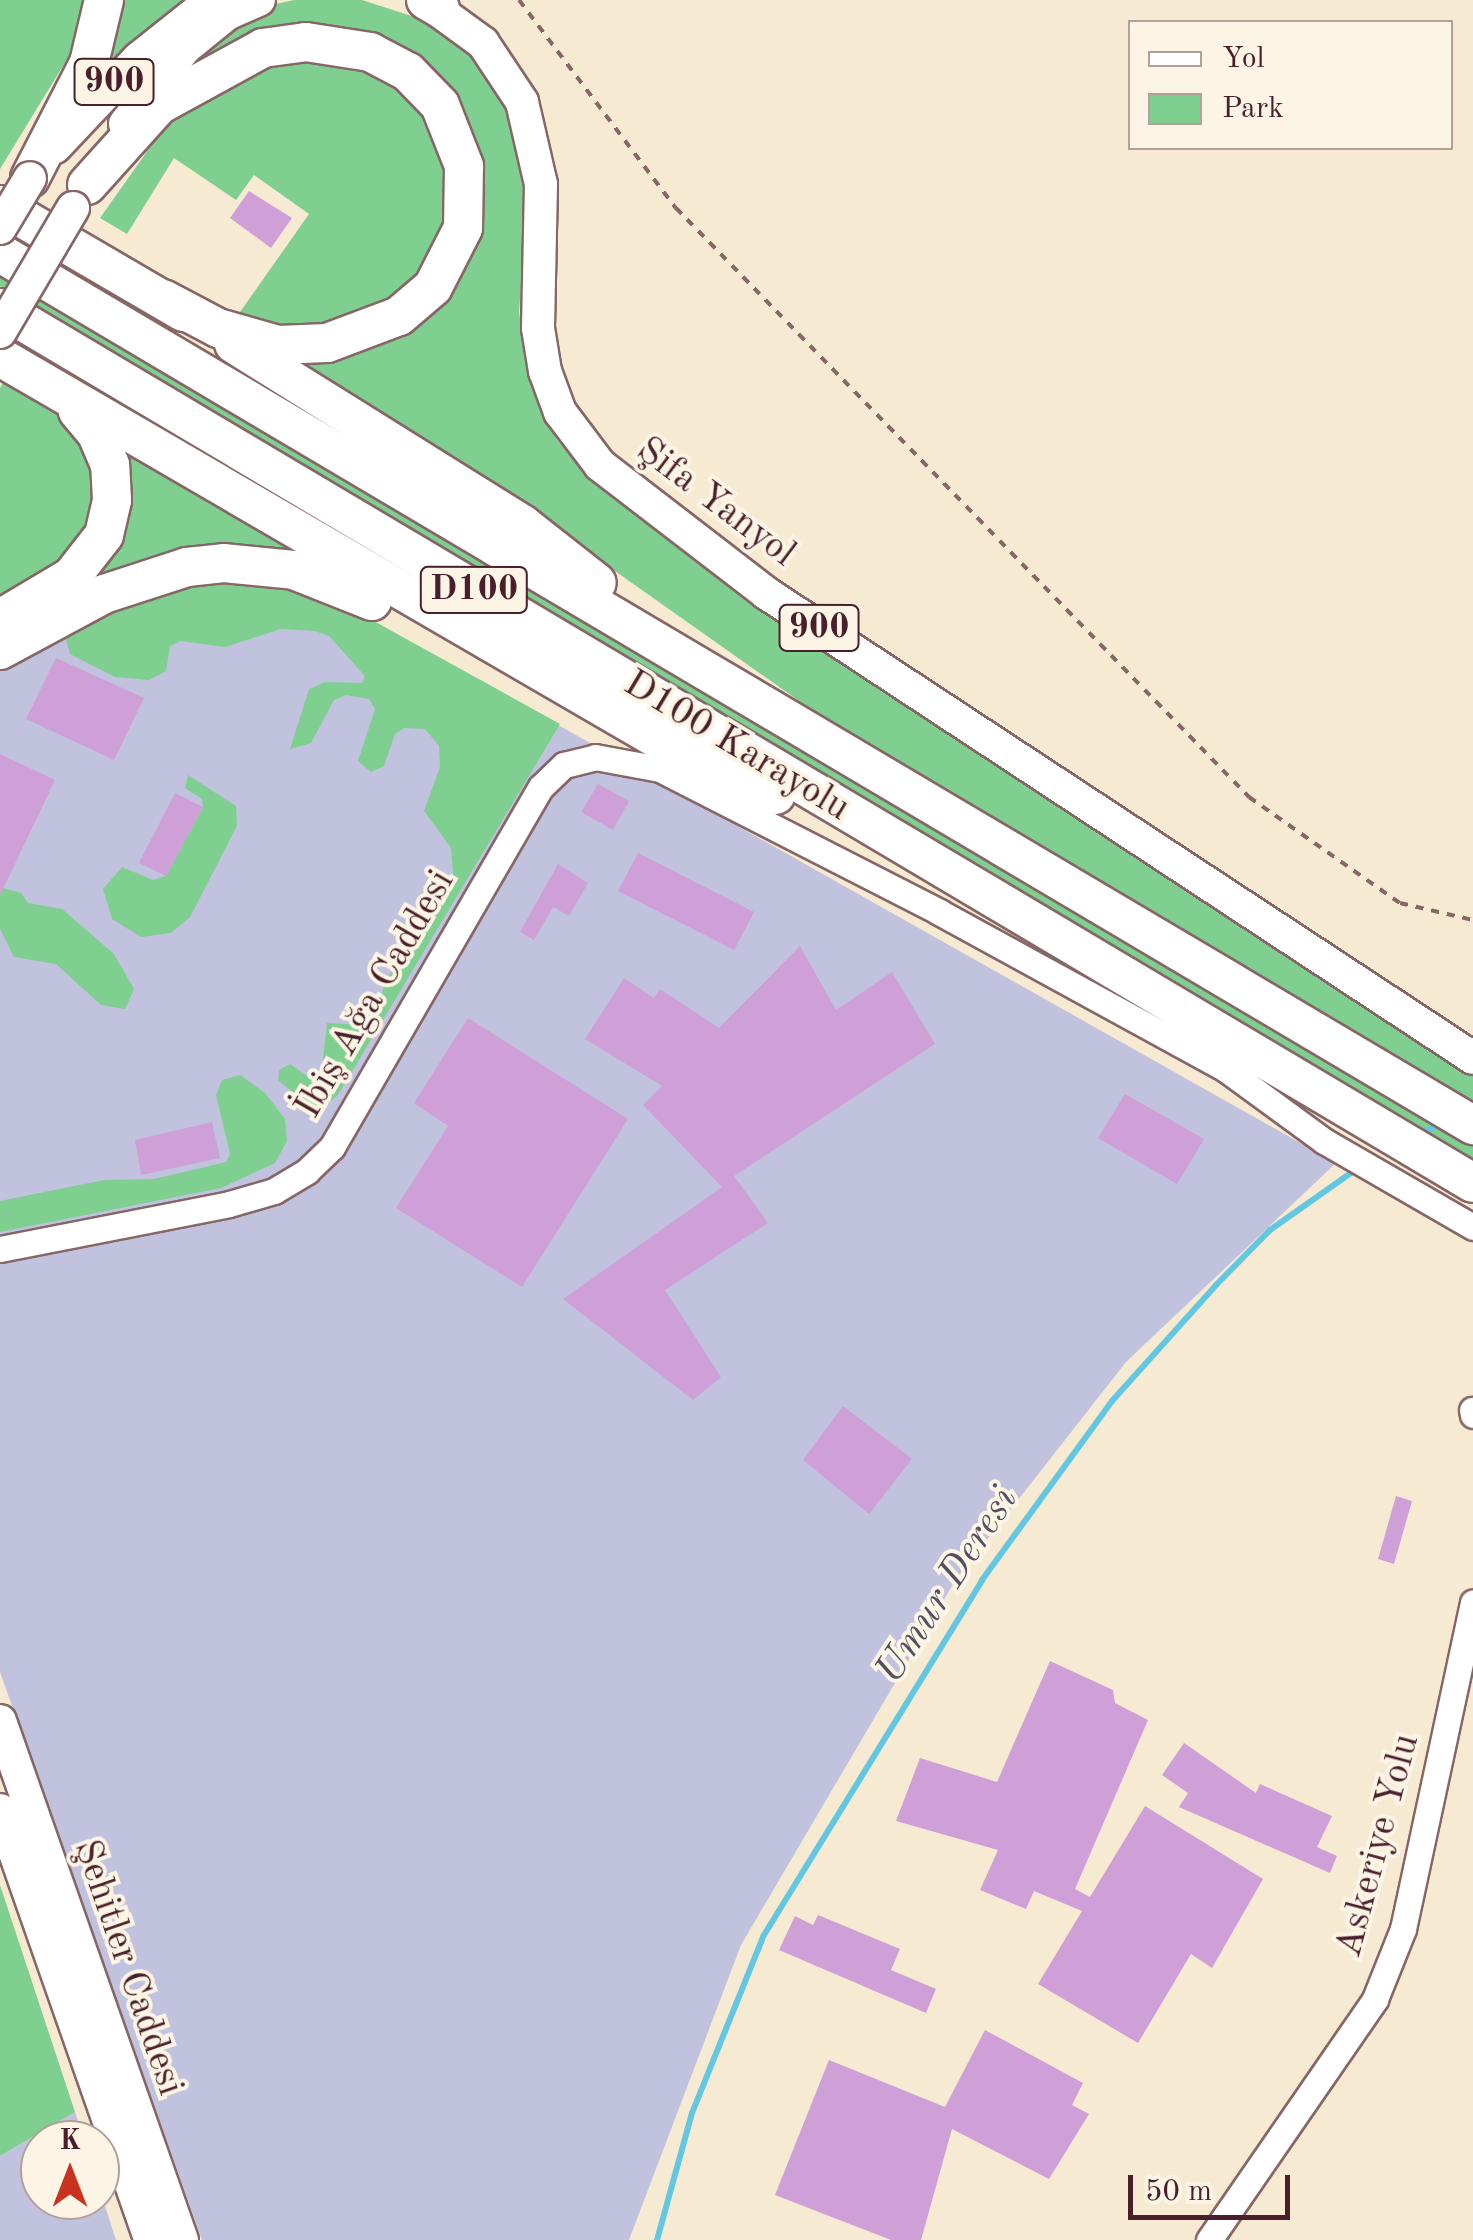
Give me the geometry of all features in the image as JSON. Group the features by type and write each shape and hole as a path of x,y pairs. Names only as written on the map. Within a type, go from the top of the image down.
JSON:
{"highway":[{"path":"30,178 84,73 104,0"},
{"path":"80,197 159,105 263,48 306,42 370,52 408,72 440,105 464,166 462,228 433,287 398,316 327,343 278,345 218,328 163,300"},
{"path":"0,205 163,300 522,524 708,672"},
{"name":"D100 Karayolu","path":"0,253 1473,1125"},
{"name":"D100 Karayolu","path":"0,308 1460,1176"},
{"path":"16,367 659,740 947,873"},
{"path":"0,619 85,563 104,535 112,500 110,465 97,434 16,367"},
{"path":"0,650 148,577 187,567 261,564 331,582 554,679"}],"main road":[{"name":"900","path":"30,178 114,82 212,0"},
{"path":"0,332 80,197 171,62 212,25 259,0"},
{"name":"Şifa Yanyol","path":"427,2 496,57 522,102 541,184 538,328 546,370 560,412 609,474 766,594 1473,1058"},
{"path":"0,228 30,178"},
{"name":"Şehitler Caddesi","path":"0,1721 182,2240"},
{"name":"Şehitler Caddesi","path":"0,1810 151,2240"}],"street":[{"name":"İbiş Ağa Caddesi","path":"0,1249 229,1204 274,1192 307,1171 332,1147 541,787 564,766 595,757 660,770 939,912 1227,1070 1351,1156 1473,1227"},
{"name":"Askeriye Yolu","path":"1209,2240 1382,1981 1404,1929 1473,1602"}],"path":[{"path":"519,0 676,208 1236,784 1400,902 1473,920"}],"shaded area":[{"path":"112,608 352,609 1336,1163 1126,1362 956,1579 741,1945 629,2240 202,2240 0,1672 0,669"},
{"path":"75,2112 78,2120 61,2120"},
{"path":"20,2144 20,2220 109,2220 116,2240 0,2240 0,2156"}],"green space":[{"path":"0,0 90,0 69,56 0,169"},
{"path":"117,0 190,0 104,74"},
{"path":"294,0 362,0 421,19 480,61 502,94 523,146 526,216 519,312 530,381 557,440 598,487 775,617 1473,1074 1473,1110 809,708 540,518 268,356 332,358 400,334 480,195 389,48 168,81 257,8"},
{"path":"281,55 375,64 440,123 454,211 415,290 322,334 233,322 309,214 254,175 236,200 174,158 127,234 100,218 170,119"},
{"path":"0,267 1473,1138 1473,1160 0,286"},
{"path":"7,375 63,416 87,445 100,500 79,551 0,605 0,388"},
{"path":"108,434 344,573 74,588"},
{"path":"205,579 269,581 352,609 560,724 338,1095 316,1112 278,1080 279,1070 290,1064 310,1078 321,1077 327,1023 369,1025 389,975 420,940 431,898 453,874 451,848 424,811 440,767 439,746 425,729 404,728 395,734 384,766 371,772 358,761 375,709 369,699 346,695 334,700 311,743 290,749 309,689 325,682 362,683 365,676 329,636 315,631 281,629 225,647 181,641 170,646 166,671 149,680 115,677 70,654 64,632 112,608"},
{"path":"188,775 236,806 237,826 190,917 171,933 141,937 112,919 103,889 122,867 153,880 166,876 203,807 202,799 185,788"},
{"path":"0,887 21,893 28,903 62,909 114,954 134,989 125,1009 101,1005 56,964 14,957 0,929"},
{"path":"240,1075 265,1093 285,1119 287,1141 275,1163 221,1188 0,1232 0,1201 104,1180 154,1179 226,1162 230,1154 216,1095 222,1080"},
{"path":"0,1885 75,2112 61,2120 20,2120 20,2144 0,2156"}],"building":[{"path":"249,191 292,218 271,248 230,218"},
{"path":"56,658 144,698 114,760 26,719"},
{"path":"0,754 55,780 0,895"},
{"path":"598,784 629,801 613,830 581,812"},
{"path":"175,793 203,807 166,876 139,863"},
{"path":"638,853 754,912 734,950 618,891"},
{"path":"558,864 588,883 569,916 553,907 534,940 520,932"},
{"path":"800,946 836,1010 892,972 935,1044 734,1176 768,1223 665,1290 721,1377 693,1400 563,1299 722,1187 643,1105 662,1086 585,1039 624,978 654,998 660,989 719,1028"},
{"path":"468,1018 628,1119 522,1287 396,1208 448,1126 414,1103"},
{"path":"1125,1094 1204,1139 1177,1184 1098,1138"},
{"path":"212,1122 220,1158 141,1175 135,1140"},
{"path":"843,1406 912,1459 869,1514 803,1460"},
{"path":"1396,1496 1412,1501 1394,1564 1378,1559"},
{"path":"1050,1661 1113,1690 1115,1703 1148,1720 1075,1889 1090,1897 1145,1806 1263,1879 1212,1968 1191,1954 1138,2043 1038,1984 1082,1911 1034,1891 1026,1909 980,1890 998,1850 896,1821 920,1758 997,1782"},
{"path":"1184,1743 1256,1793 1260,1784 1332,1816 1317,1847 1337,1856 1330,1873 1179,1807 1188,1793 1162,1775"},
{"path":"818,1915 900,1949 891,1970 936,1989 926,2013 779,1950 795,1916 813,1925"},
{"path":"985,2030 1083,2083 1072,2105 1089,2114 1049,2179 952,2129 921,2240 891,2240 775,2195 829,2060 945,2107"}],"waterway":[{"name":"Umur Deresi","path":"1417,1136 1441,1123"},
{"name":"Umur Deresi","path":"657,2240 692,2113 764,1935 982,1580 1112,1401 1216,1285 1270,1230 1358,1168"}]}
